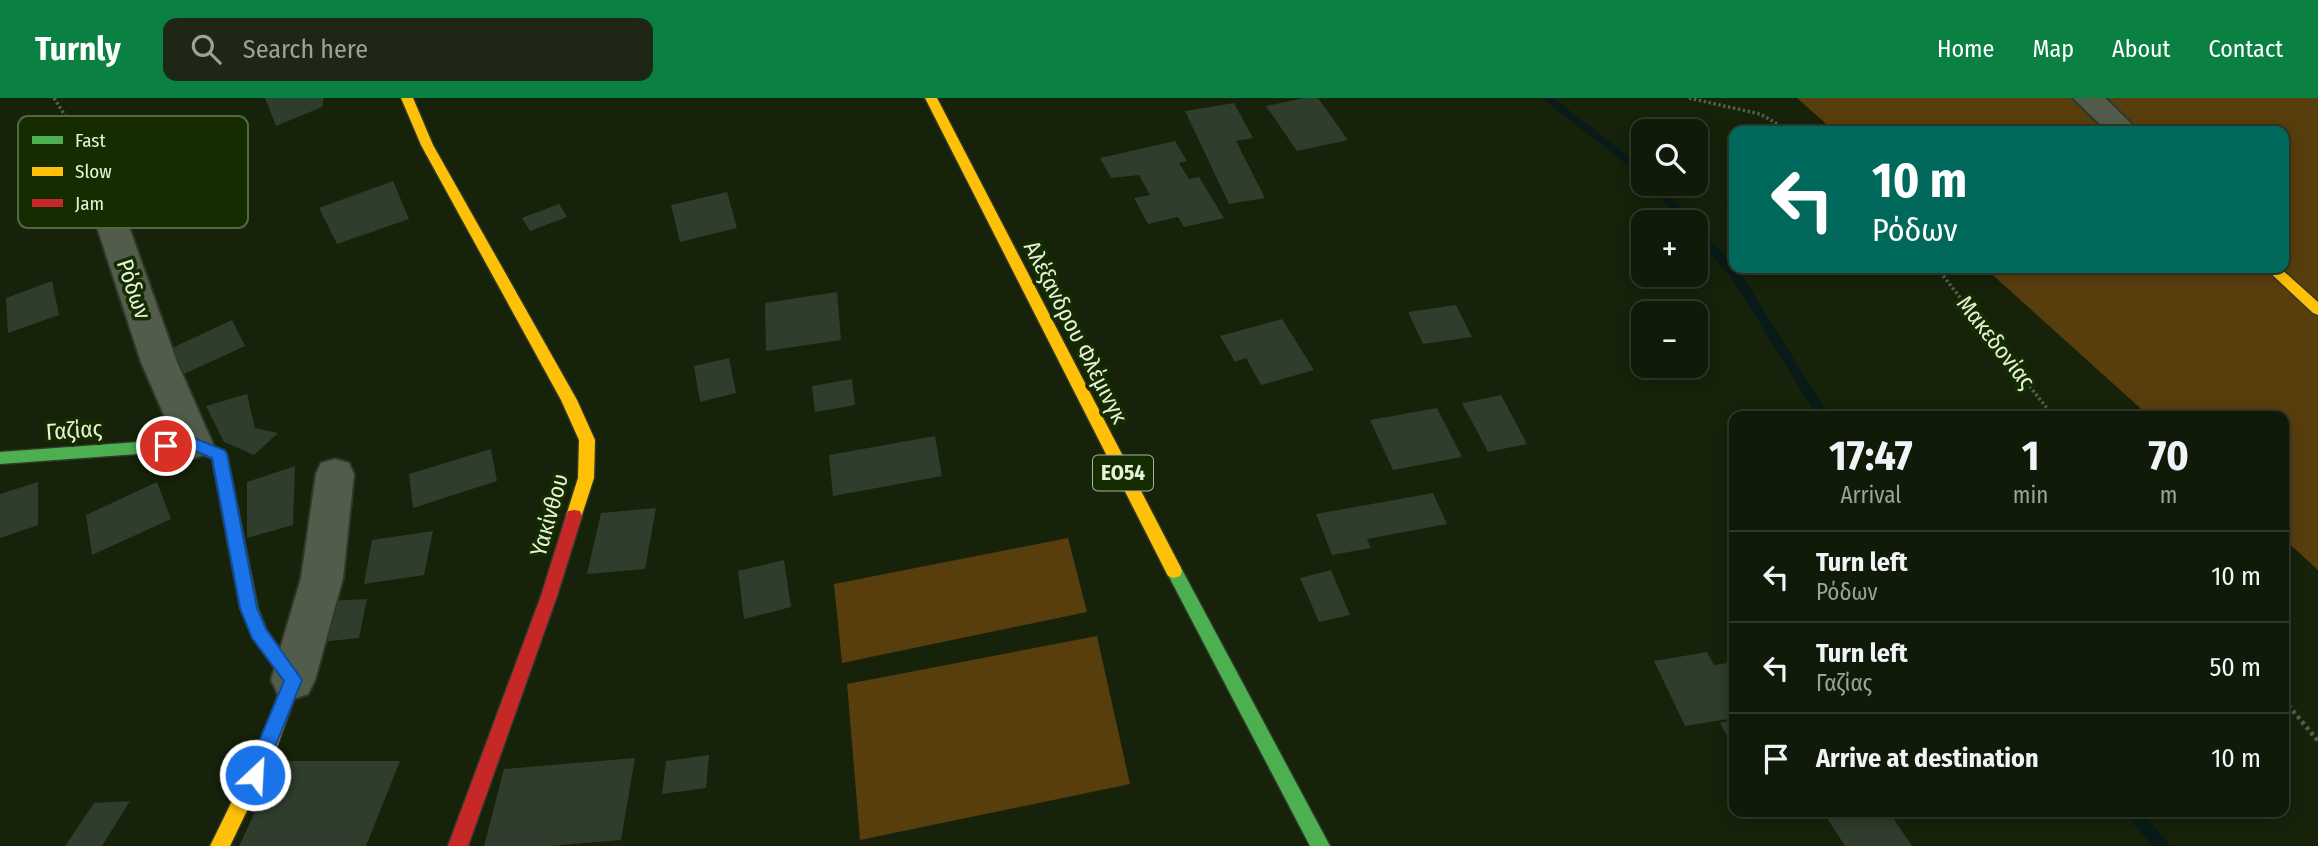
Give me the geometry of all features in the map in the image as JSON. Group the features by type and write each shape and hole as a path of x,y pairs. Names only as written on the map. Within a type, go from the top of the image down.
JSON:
{"street":[{"name":"Υακίνθου","path":"407,98 427,145 569,400 587,440 586,478 549,596 458,846"},
{"name":"Αλέξανδρου Φλέμινγκ","path":"931,98 1135,497 1320,846"},
{"path":"2088,98 2119,126"},
{"name":"Ρόδων","path":"113,228 159,362 194,444"},
{"path":"2277,273 2318,310"},
{"path":"194,444 219,454 249,608 259,633 293,680"},
{"name":"Γαζίας","path":"0,458 194,444"},
{"path":"220,846 266,752 293,680 322,578 335,474"}],"path":[{"path":"54,98 65,116"},
{"path":"1689,98 1760,114 1781,126"},
{"name":"Μακεδονίας","path":"1941,273 2049,411"},
{"path":"2289,706 2318,741"}],"shaded area":[{"path":"1797,98 2318,98 2318,570 2289,544 2289,411 2143,411 1991,273 2289,273 2289,126 1828,126"},
{"path":"1068,538 1087,612 842,663 834,584"},
{"path":"1097,636 1130,784 860,840 847,684"}],"building":[{"path":"265,98 324,98 322,107 276,126"},
{"path":"1304,98 1318,98 1348,140 1297,151 1266,106"},
{"path":"1234,103 1253,138 1236,141 1265,198 1229,204 1185,111"},
{"path":"1175,141 1187,161 1179,163 1189,179 1199,177 1224,218 1184,227 1178,217 1148,224 1134,198 1150,195 1139,175 1111,178 1100,158"},
{"path":"393,181 409,219 337,244 319,208"},
{"path":"727,192 737,228 680,242 671,205"},
{"path":"559,204 567,217 530,231 522,218"},
{"path":"52,281 59,315 8,333 6,298"},
{"path":"837,292 841,340 766,351 765,303"},
{"path":"1456,305 1472,337 1423,344 1408,312"},
{"path":"1282,319 1314,370 1261,385 1246,358 1235,362 1220,336"},
{"path":"232,320 245,346 182,375 172,348"},
{"path":"729,358 736,393 700,402 694,366"},
{"path":"852,379 855,405 815,412 812,386"},
{"path":"247,394 255,428 278,433 254,455 224,442 206,406"},
{"path":"1501,395 1527,444 1488,452 1462,403"},
{"path":"1437,408 1462,457 1393,470 1370,420"},
{"path":"935,436 942,476 833,496 829,455"},
{"path":"491,449 497,481 413,508 409,474"},
{"path":"295,466 293,525 247,538 247,482"},
{"path":"38,482 38,525 0,538 0,494"},
{"path":"157,482 171,519 92,555 86,515"},
{"path":"1433,493 1447,524 1367,539 1371,548 1332,555 1316,514"},
{"path":"656,508 645,569 587,574 601,513"},
{"path":"433,531 424,575 364,584 372,540"},
{"path":"784,560 791,607 744,619 738,571"},
{"path":"1331,570 1350,615 1319,622 1300,578"},
{"path":"367,599 359,638 320,642 331,601"},
{"path":"1707,652 1714,665 1729,663 1729,719 1685,726 1654,661"},
{"path":"1729,721 1729,740 1720,723"},
{"path":"709,755 706,788 662,794 666,761"},
{"path":"635,758 621,840 550,846 484,846 504,769"},
{"path":"279,761 400,761 366,846 239,846"},
{"path":"130,801 102,846 65,846 94,803"},
{"path":"1826,817 1892,817 1912,846 1845,846"}],"waterway":[{"path":"1547,98 1631,163"},
{"path":"1665,196 1677,210"},
{"path":"1708,244 1729,267"},
{"path":"1734,273 1820,411"},
{"path":"2136,817 2162,846"}],"traffic: fast":[{"path":"0,458 194,444 219,455 249,608 259,633 293,680 286,697"},
{"path":"1174,571 1320,846"}],"traffic: slow":[{"path":"407,98 427,145 569,400 587,440 586,478 574,516"},
{"path":"931,98 1174,571"},
{"path":"2277,273 2318,310"},
{"path":"220,846 266,752 286,697"}],"traffic: jam":[{"path":"458,846 549,596 574,516"}],"route":[{"path":"166,446 194,444 219,454 249,608 259,633 293,680 255,775"}]}
